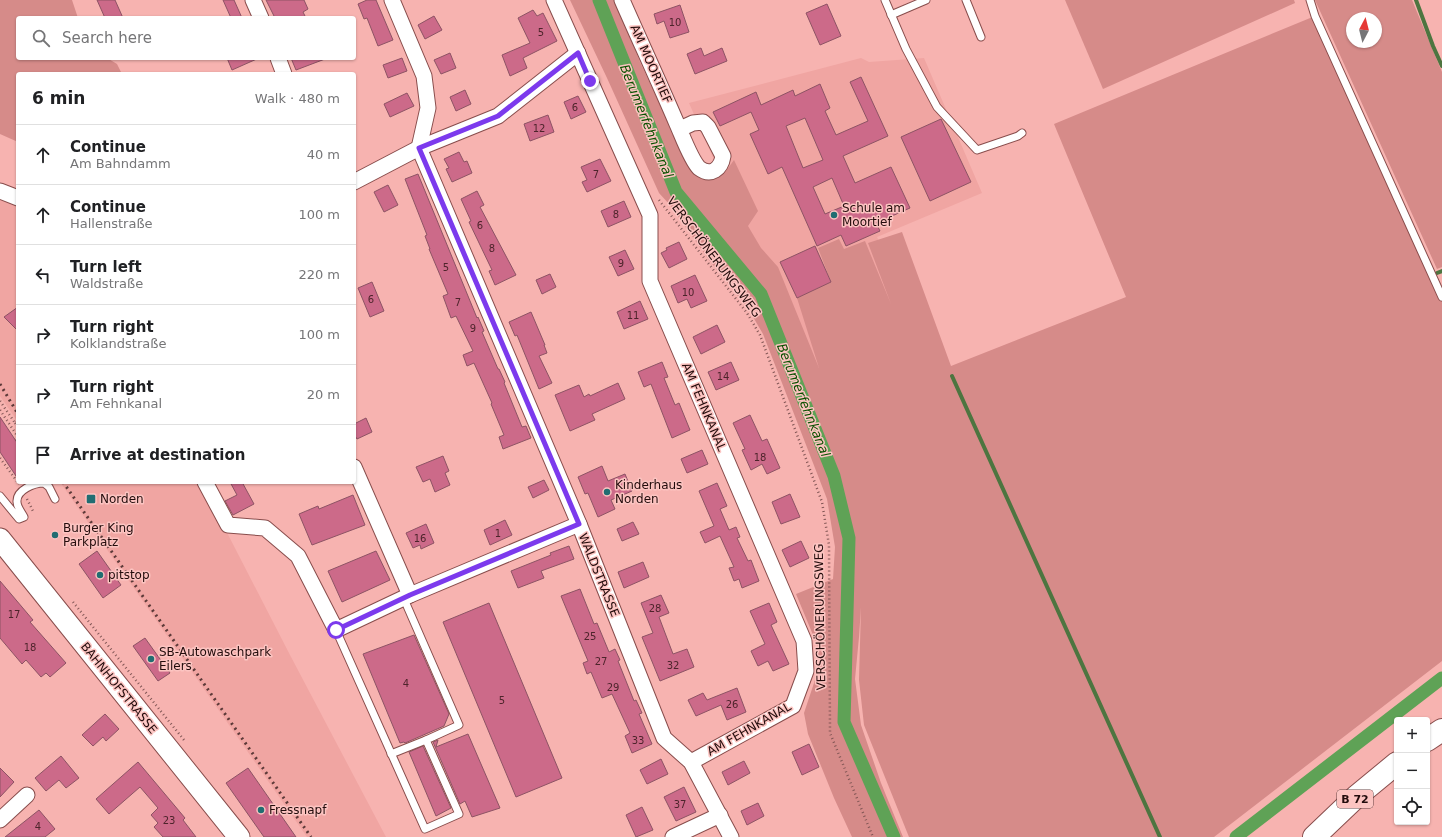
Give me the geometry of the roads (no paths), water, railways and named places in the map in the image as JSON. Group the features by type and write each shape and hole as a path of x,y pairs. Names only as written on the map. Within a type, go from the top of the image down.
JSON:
{"main road":[{"name":"BAHNHOFSTRASSE","path":"0,539 239,837"},
{"path":"1430,738 1442,730"},
{"name":"B 72","path":"1314,837 1357,796 1394,765"}],"street":[{"path":"253,0 259,16"},
{"path":"392,0 424,76 428,108 419,148"},
{"name":"AM FEHNKANAL","path":"554,0 650,215 650,281 804,641 806,671 793,706 691,762"},
{"name":"AM MOORTIEF","path":"622,0 680,129"},
{"path":"356,181 419,148 498,116 578,53"},
{"path":"279,60 283,72"},
{"name":"WALDSTRASSE","path":"419,148 579,524 664,738 691,762 731,837"},
{"path":"0,191 16,197"},
{"path":"356,472 407,597"},
{"path":"206,484 228,525 265,528 298,556 336,630 407,597 579,524"},
{"path":"0,820 27,795"},
{"path":"673,837 720,815"}],"lane":[{"path":"885,0 906,49 937,107 977,150 1018,136 1022,132"},
{"path":"891,15 926,0"},
{"path":"966,0 981,36"},
{"path":"1310,0 1318,23 1442,297"},
{"path":"0,496 20,519 24,517 17,503 18,496 24,490 36,484"},
{"path":"45,484 49,487 56,499"},
{"path":"391,754 459,725 407,597"},
{"path":"336,630 425,829 459,814 426,740"}],"waterway":[{"name":"Berumerfehnkanal","path":"599,0 676,192 761,294 834,476 849,538 844,722 894,837"},
{"path":"1416,0 1442,66"},
{"path":"1437,273 1442,271"},
{"path":"952,376 1160,837"},
{"path":"1236,837 1442,678"}],"railway":[{"path":"0,384 16,411"},
{"path":"64,484 311,837"}],"place":[{"name":"Schule am Moortief","path":"834,215"},
{"name":"Kinderhaus Norden","path":"607,492"},
{"name":"Norden","path":"91,499"},
{"name":"Burger King Parkplatz","path":"55,535"},
{"name":"pitstop","path":"100,575"},
{"name":"SB-Autowaschpark Eilers","path":"151,659"},
{"name":"Fressnapf","path":"261,810"}]}
